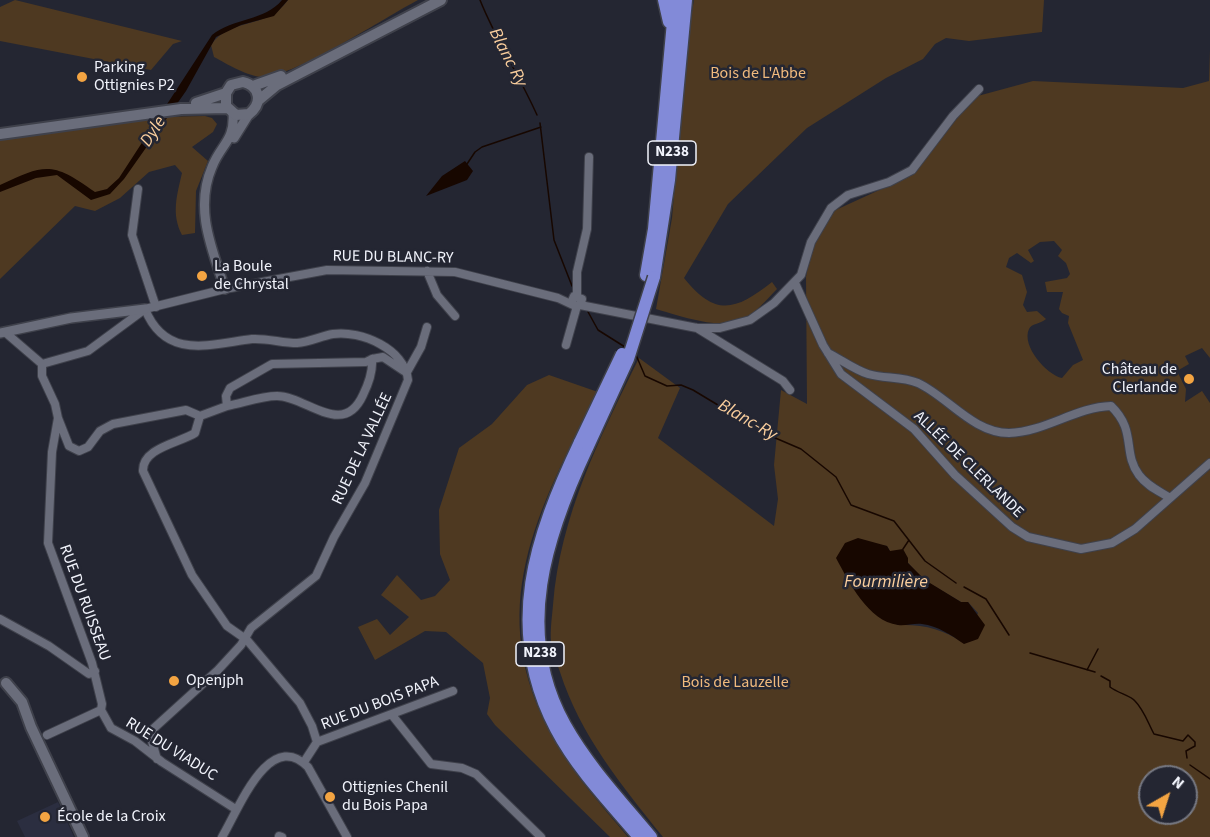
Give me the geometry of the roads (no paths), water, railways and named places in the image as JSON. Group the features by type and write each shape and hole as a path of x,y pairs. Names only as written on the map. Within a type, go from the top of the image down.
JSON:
{"highway":[{"path":"663,0 672,29"},
{"name":"N238","path":"650,276 675,0"},
{"name":"N238","path":"639,837 576,760 556,730 536,680 529,644 529,597 535,557 550,510 628,359 650,276 669,180 686,0"},
{"name":"N238","path":"584,444 544,559 537,624 540,657 544,675 564,724 604,781 651,837"}],"main road":[{"path":"181,109 226,93 230,86 238,82 253,86 275,79 425,0"},
{"path":"0,134 181,109 249,114 256,108 259,100 277,85 441,0"},
{"path":"253,86 259,100"},
{"path":"226,93 230,111"},
{"path":"3,678 31,727 83,837"}],"street":[{"name":"RUE DU BLANC-RY","path":"42,364 88,351 144,309 225,289 327,270 458,272 558,298 697,328 726,328 763,313 795,282 801,275 811,242 831,208 848,195 889,182 912,170 953,116 979,89"},
{"path":"225,289 207,231 204,207 211,168 234,130 230,111"},
{"path":"228,143 237,134 249,114"},
{"path":"566,345 577,301 577,272 587,229 589,157"},
{"path":"138,189 132,236 156,307"},
{"path":"427,271 437,295 455,316"},
{"name":"ALLÉE DE CLERLANDE","path":"795,282 828,353 843,376 914,429 955,475 1016,530 1028,537 1081,549 1106,545 1129,534 1210,463"},
{"path":"3,333 71,318 144,309 152,323 165,335 189,347 207,347 261,339 299,343 333,334 352,334 378,344 396,357 407,373"},
{"name":"RUE DE LA VALLÉE","path":"157,759 151,738 153,729 218,670 243,643 254,625 316,576 334,537 365,483 407,385 407,373 421,347 427,327"},
{"name":"RUE DU BLANC-RY","path":"697,328 783,381 790,390"},
{"path":"3,333 42,364"},
{"name":"ALLÉE DE CLERLANDE","path":"828,353 868,374 902,377 920,384 981,425 1008,433 1034,430 1111,406 1127,427 1132,459 1138,474 1147,484 1170,498"},
{"path":"227,406 226,396 230,388 272,364 366,362 383,357 407,373"},
{"path":"58,418 69,446 79,451 88,447 104,428 113,424 186,410 200,416 227,406 278,396 325,414 346,413 357,407 363,395 373,370 372,359"},
{"name":"RUE DU RUISSEAU","path":"42,364 42,376 55,404 58,418 52,452 48,543 95,671 102,704 101,711"},
{"path":"200,416 195,433 149,455 143,464 146,477 188,568 224,622 238,636 244,638 300,703 312,726 317,742 304,762"},
{"path":"0,619 49,646 89,674 95,671"},
{"name":"RUE DU BOIS PAPA","path":"317,742 453,691"},
{"path":"47,735 101,711"},
{"name":"RUE DU VIADUC","path":"101,711 111,728 135,741 157,759 234,808"},
{"path":"392,715 431,764 462,768 476,774 541,837"},
{"path":"222,837 268,763 275,758 290,756 304,762 347,837"}],"water":[{"name":"Dyle","path":"282,0 288,0 274,16 241,25 216,37 186,91 124,179 110,194 91,200 57,175 36,178 0,192 0,185 28,173 49,169 69,175 95,192 107,189 119,178 212,35 229,25 267,12"},
{"path":"465,161 473,171 467,180 426,196 442,176"},
{"name":"Fourmilière","path":"858,538 887,546 890,551 903,549 908,563 925,580 961,602 968,602 985,625 978,639 964,644 949,634 928,625 898,625 877,616 861,599 836,558 845,543"}],"waterway":[{"name":"Blanc Ry","path":"480,0 537,115"},
{"name":"Blanc-Ry","path":"540,123 554,240 572,286"},
{"path":"467,164 475,152 482,147 541,127"},
{"name":"Blanc-Ry","path":"587,310 598,330 625,347"},
{"name":"Blanc-Ry","path":"636,355 645,376 667,386 681,385 693,390 766,434 801,449 836,477 851,505 894,521 925,561 956,583"},
{"path":"903,549 909,540"},
{"path":"964,587 986,599 1009,635"},
{"path":"1087,670 1098,649"},
{"path":"1030,653 1095,672"},
{"path":"1101,676 1110,681 1110,687 1135,701 1154,734 1183,741 1188,735 1195,742 1195,746 1186,751 1187,758"},
{"path":"1198,771 1210,779"}],"place":[{"name":"Parking Ottignies P2","path":"82,77"},
{"name":"La Boule de Chrystal","path":"202,276"},
{"name":"Château de Clerlande","path":"1189,379"},
{"name":"Openjph","path":"174,681"},
{"name":"Ottignies Chenil du Bois Papa","path":"330,797"},
{"name":"École de la Croix","path":"45,817"}],"park label":[{"name":"Bois de L'Abbe","path":"758,74"},
{"name":"Bois de Lauzelle","path":"735,683"}]}
